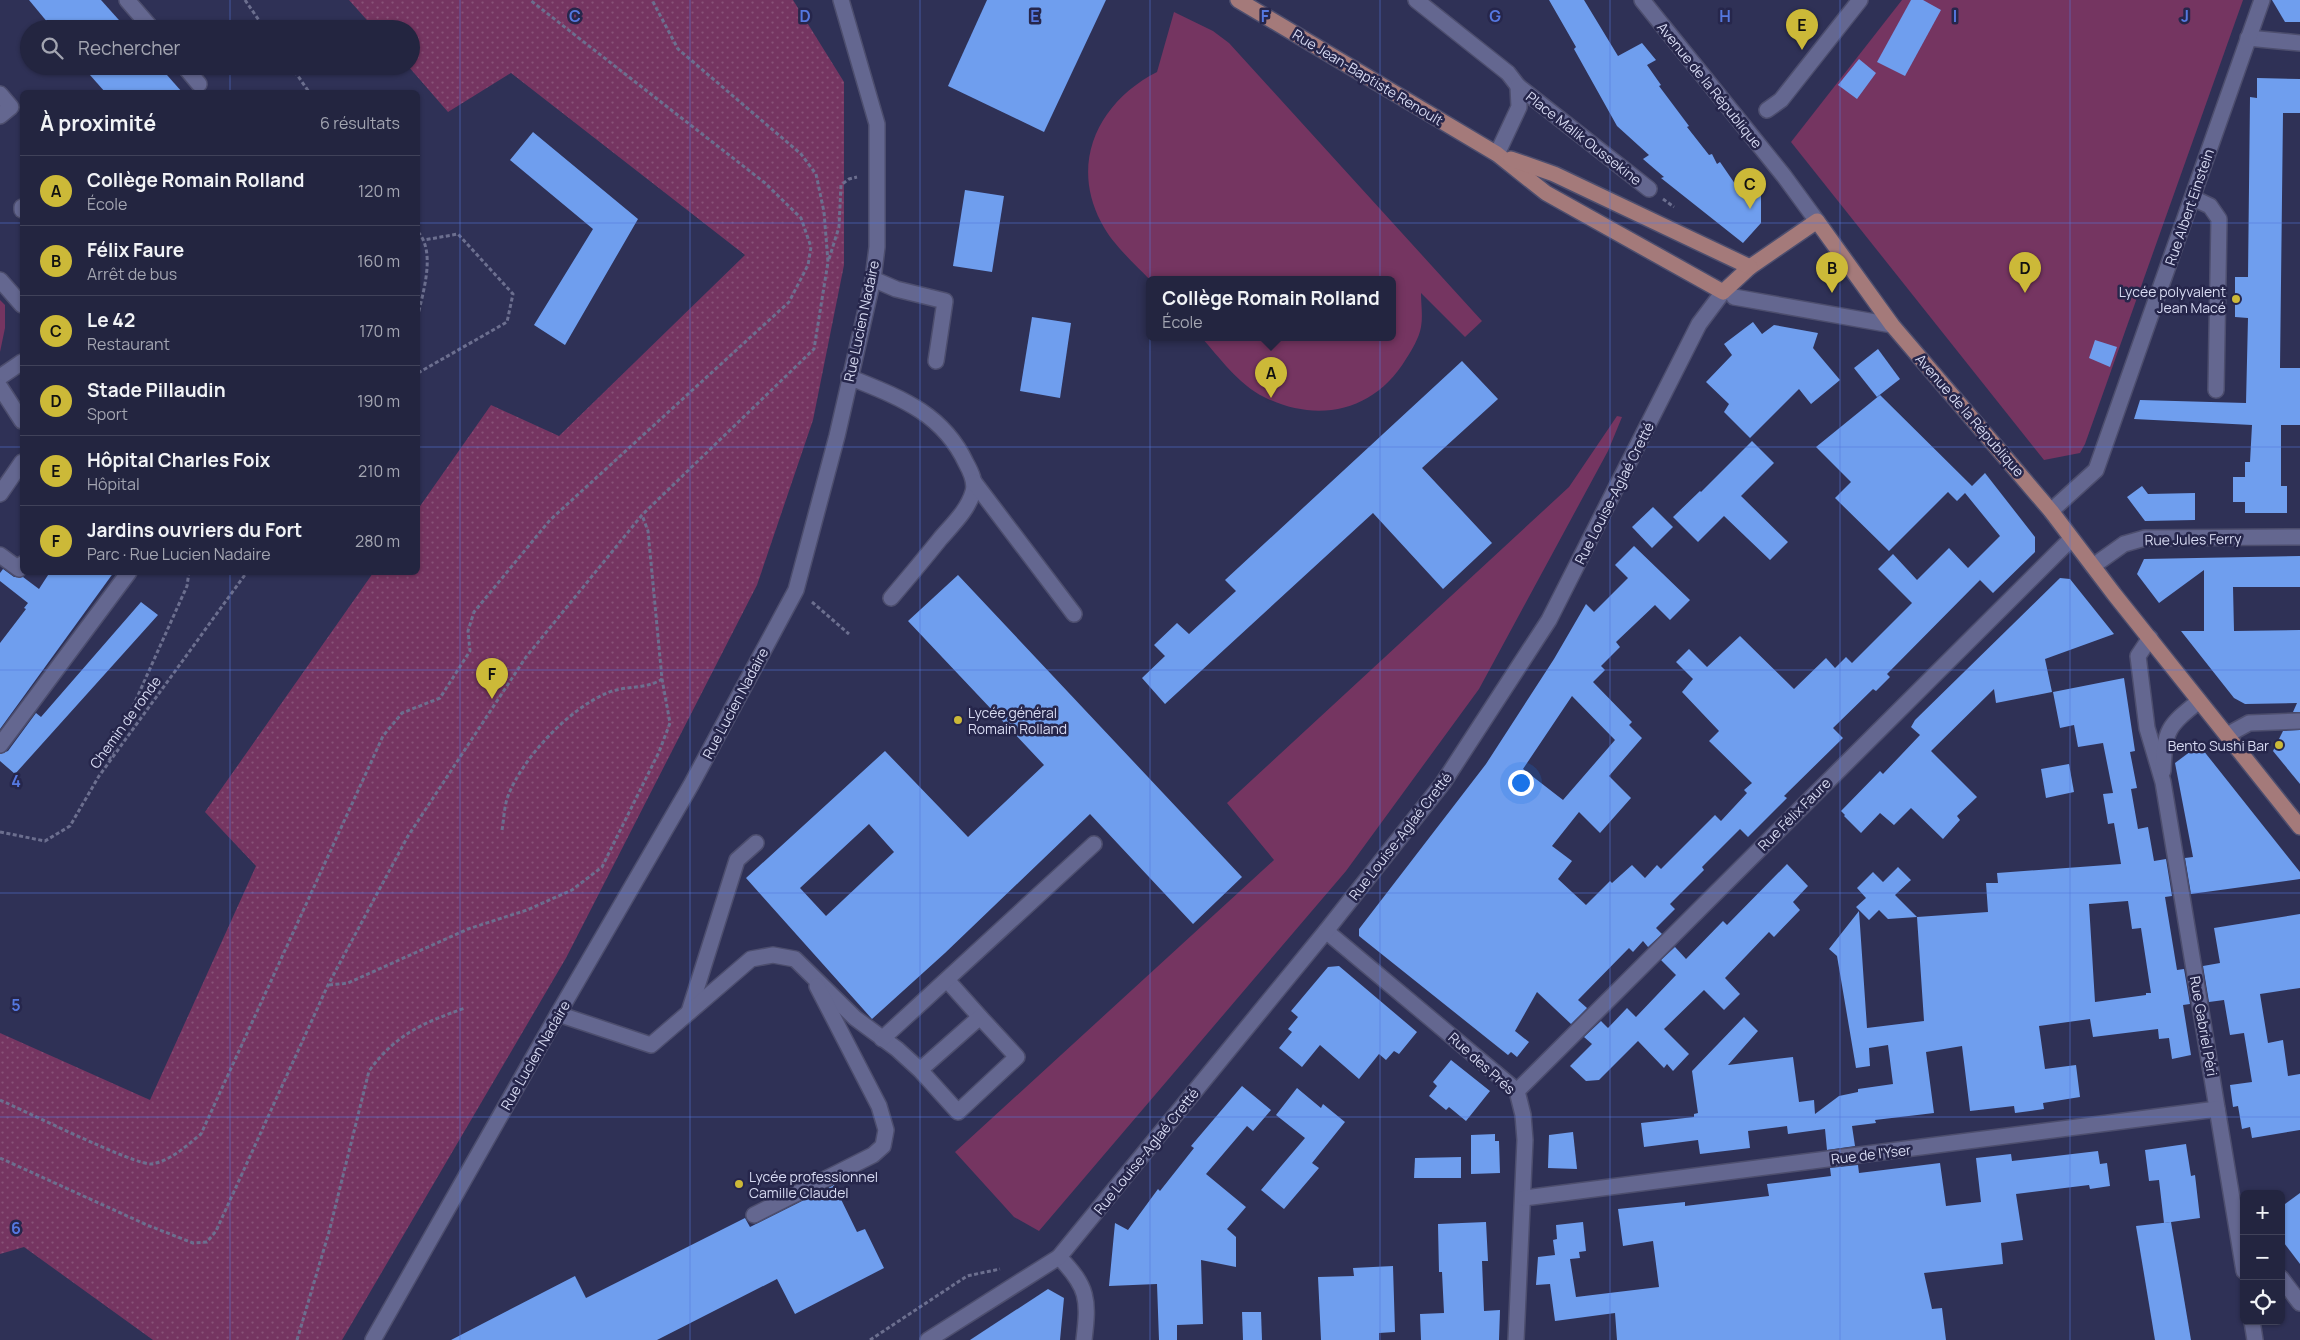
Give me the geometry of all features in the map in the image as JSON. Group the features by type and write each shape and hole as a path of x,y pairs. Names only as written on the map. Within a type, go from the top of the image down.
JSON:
{"main road":[{"name":"Rue Jean-Baptiste Renoult","path":"1238,0 1497,154 1546,193 1729,294"},
{"name":"Rue Jean-Baptiste Renoult","path":"1497,154 1554,174 1750,268"},
{"path":"1729,294 1750,268 1816,221"},
{"name":"Avenue de la République","path":"1816,221 1892,325 2051,511 2071,539 2300,827"}],"street":[{"path":"127,0 144,20"},
{"name":"Rue Lucien Nadaire","path":"373,1340 558,1014 691,785 796,590 837,436 873,278 877,247 877,124 841,0"},
{"name":"Place Malik Oussekine","path":"1416,0 1508,74 1518,86 1649,189"},
{"name":"Avenue de la République","path":"1642,0 1784,176 1816,221"},
{"path":"1767,110 1781,100 1860,0"},
{"name":"Rue Albert Einstein","path":"2051,511 2096,470 2262,0"},
{"path":"2248,38 2300,43"},
{"path":"192,75 199,84"},
{"path":"1497,154 1519,107 1518,86"},
{"path":"0,94 11,107 0,116"},
{"path":"2193,198 2210,206 2219,219 2216,390"},
{"path":"873,278 896,289 946,300 936,361"},
{"path":"0,280 20,302"},
{"path":"1729,294 1892,325"},
{"name":"Rue Louise-Aglaé Cretté","path":"928,1340 1059,1257 1326,931 1443,783 1549,620 1699,324 1729,294"},
{"path":"0,377 20,363"},
{"path":"849,377 910,403 926,413 944,430 962,454 974,482 1074,614"},
{"path":"0,387 20,418"},
{"path":"0,494 20,465"},
{"path":"891,598 965,510 974,491 974,482"},
{"name":"Rue Jules Ferry","path":"2093,566 2124,544 2145,538 2300,537"},
{"name":"Rue Félix Faure","path":"1517,1090 2071,539"},
{"path":"0,555 19,568 20,567"},
{"path":"0,745 127,575"},
{"name":"Rue Gabriel Péri","path":"2150,638 2138,656 2147,728 2163,782 2240,1246"},
{"name":"Rue Gabriel Péri","path":"2163,782 2165,736 2172,724 2199,701"},
{"path":"2227,735 2249,722 2300,721"},
{"path":"689,1012 737,860 756,843"},
{"path":"882,1039 1094,844"},
{"name":"Rue des Prés","path":"1326,931 1517,1090 1524,1115 1525,1140 1524,1198 1516,1340"},
{"path":"558,1014 651,1045 751,959 773,954 796,959 855,1018 920,1070 958,1112 1017,1058 947,980"},
{"path":"754,1215 873,1156 883,1146 886,1130 879,1106 810,973"},
{"path":"920,1070 980,1017"},
{"name":"Rue de l'Yser","path":"1524,1198 2218,1109"},
{"path":"1059,1257 1081,1283 1086,1297 1087,1314 1084,1340"},
{"path":"2283,1280 2300,1303"},
{"path":"2253,1325 2255,1340"}],"path":[{"path":"245,0 259,20"},
{"path":"0,1100 128,1158 151,1164 174,1156 201,1134 383,736 402,713 440,698 470,651 468,631 474,612 550,520 789,302 801,280 808,265 811,248 801,218 765,182 530,0"},
{"path":"652,0 678,49 801,154 816,174 824,212 828,262"},
{"path":"297,75 308,90"},
{"path":"0,1158 147,1225 194,1243 207,1242 216,1231 328,985 408,836 526,657 642,515 814,349 828,262 839,227 841,185 849,179 877,171"},
{"path":"420,372 507,322 513,294 458,234 424,240"},
{"path":"420,235 424,240 427,276 420,307"},
{"path":"328,985 348,983 468,929 527,910 572,890 602,867 660,752 670,723 662,679 648,531 642,515"},
{"path":"105,768 187,586 189,575"},
{"name":"Chemin de ronde","path":"0,832 45,841 70,826 105,768 245,575"},
{"path":"826,613 849,634"},
{"path":"502,830 508,798 516,778 539,747 566,720 594,699 609,692 654,684 662,679"},
{"path":"298,1340 329,1232 369,1071 384,1050 425,1022 465,1008"},
{"path":"870,1340 967,1276 1004,1268"}],"shaded area":[{"path":"349,0 793,0 844,82 844,265 813,420 757,585 566,958 342,1340 153,1340 24,1247 0,1254 0,1033 150,1100 256,866 205,812 372,575 420,575 420,506 491,405 559,436 745,255 511,73 448,112 416,75 420,75 420,20 367,20"},
{"path":"1902,0 2243,0 2085,444 2080,453 2044,460 1791,142"},
{"path":"1174,12 1213,31 1229,43 1482,321 1465,337 1421,293 1421,327 1413,348 1393,377 1378,391 1362,401 1344,408 1324,411 1305,410 1284,405 1255,392 1222,362 1204,341 1396,341 1396,276 1146,276 1117,245 1101,222 1092,199 1088,177 1090,155 1096,135 1106,116 1120,99 1137,84 1157,72"},
{"path":"0,300 5,305 5,328 0,352"},
{"path":"1617,416 1622,417 1608,451 1479,689 1346,871 1039,1231 1014,1217 955,1152 1274,860 1227,803 1569,487"}],"building":[{"path":"29,0 101,0 119,20 46,20"},
{"path":"987,0 1106,0 1044,132 948,86"},
{"path":"1549,0 1584,0 1618,56 1642,43 1656,60 1647,65 1661,85 1659,86 1689,126 1687,127 1709,155 1712,154 1717,164 1720,162 1742,194 1761,179 1761,223 1743,243 1661,178 1664,177 1643,159 1649,155 1617,126"},
{"path":"1911,0 1923,0 1941,10 1905,76 1877,62"},
{"path":"2272,0 2300,0 2300,22 2285,22"},
{"path":"1859,59 1876,73 1857,99 1838,85"},
{"path":"90,75 167,75 180,90 103,90"},
{"path":"2257,78 2300,79 2300,113 2283,113 2280,368 2300,368 2300,425 2281,425 2281,486 2287,486 2287,513 2245,513 2245,502 2233,502 2233,477 2245,477 2245,462 2250,462 2252,425 2134,419 2140,400 2246,403 2248,318 2235,317 2235,277 2248,277 2250,97 2257,98"},
{"path":"533,132 638,219 565,345 534,325 593,229 510,160"},
{"path":"965,190 1004,196 992,272 953,266"},
{"path":"1032,317 1071,323 1060,398 1020,391"},
{"path":"1753,322 1762,334 1774,325 1818,333 1813,348 1840,380 1811,404 1799,389 1750,438 1724,412 1729,404 1706,382 1732,355 1724,344"},
{"path":"2095,340 2117,347 2110,367 2089,358"},
{"path":"1878,349 1900,379 1877,397 1854,368"},
{"path":"1462,361 1498,399 1422,468 1492,543 1443,589 1373,513 1165,704 1142,678 1165,656 1154,645 1177,623 1189,634 1236,591 1225,580"},
{"path":"1880,395 1972,486 1985,473 2035,537 2035,552 1993,593 1980,580 1887,674 1890,677 1876,691 1873,689 1833,728 1843,738 1784,796 1787,798 1748,837 1740,829 1702,867 1704,870 1670,904 1675,909 1656,928 1662,934 1648,947 1643,941 1633,952 1629,948 1578,1000 1587,1008 1571,1024 1537,992 1515,1031 1529,1042 1517,1057 1511,1052 1508,1055 1359,936 1359,929 1486,764 1554,659 1586,604 1594,612 1628,578 1615,565 1634,546 1690,600 1670,620 1655,605 1616,642 1620,647 1601,666 1605,670 1593,682 1632,722 1629,725 1642,738 1609,776 1631,798 1600,833 1579,812 1552,846 1572,861 1558,879 1586,905 1610,881 1612,883 1632,865 1645,878 1657,865 1661,869 1715,815 1721,821 1747,793 1744,790 1752,783 1709,741 1719,731 1682,692 1693,679 1676,662 1689,649 1707,667 1740,636 1794,689 1826,658 1835,668 1846,657 1852,663 1912,603 1878,569 1893,554 1917,580 1949,548 1968,568 2000,536 1965,493 1957,501 1948,492 1889,551 1835,498 1851,482 1816,447","holes":["1572,696 1615,740 1563,800 1523,769"]},
{"path":"1752,441 1774,463 1741,496 1788,542 1770,560 1724,516 1698,542 1673,517"},
{"path":"2142,486 2148,494 2195,493 2195,520 2145,521 2127,497"},
{"path":"1653,507 1673,527 1652,548 1632,527"},
{"path":"2300,556 2300,587 2233,587 2234,631 2300,630 2300,712 2293,712 2297,703 2245,704 2234,698 2181,631 2204,631 2204,570 2159,603 2137,574 2144,559"},
{"path":"3,569 14,577 23,577 39,589 48,575 112,575 0,729 0,643 26,609 24,608 28,603 0,581 0,573"},
{"path":"958,575 1242,877 1193,924 1090,814 945,953 872,1019 746,878 885,751 968,837 1044,765 908,621","holes":["869,824 894,852 826,916 800,888"]},
{"path":"2060,578 2070,579 2114,634 2045,659 2052,692 1996,703 1994,689 1931,751 1977,797 1957,816 1960,820 1943,839 1911,808 1894,825 1880,813 1861,833 1841,811 1880,771 1883,774 1920,735 1911,727 1915,720"},
{"path":"141,602 158,615 15,774 0,761 0,754 8,751 36,713 41,717"},
{"path":"2124,678 2135,751 2130,752 2137,788 2131,789 2138,829 2148,827 2154,861 2166,859 2172,896 2165,897 2177,970 2184,969 2190,1004 2183,1005 2191,1055 2172,1059 2169,1038 2159,1039 2158,1029 2093,1037 2090,1019 2039,1026 2045,1069 2076,1065 2080,1097 2043,1103 2044,1109 2015,1113 2014,1106 1970,1111 1962,1046 1926,1052 1934,1113 1875,1120 1876,1123 1852,1126 1855,1146 1827,1150 1825,1129 1788,1134 1787,1126 1748,1131 1750,1148 1700,1154 1698,1140 1644,1147 1641,1123 1694,1117 1694,1114 1698,1113 1692,1071 1744,1017 1758,1031 1728,1065 1793,1057 1799,1102 1814,1100 1815,1114 1839,1096 1858,1092 1858,1089 1893,1084 1888,1045 1869,1048 1870,1066 1856,1068 1837,956 1829,949 1859,911 1867,1028 1924,1021 1917,917 1988,912 1986,883 1998,883 1997,873 2121,864 2114,823 2108,824 2103,794 2113,793 2103,743 2078,747 2074,725 2060,728 2053,692","holes":["2128,901 2132,929 2141,928 2151,993 2095,1002 2089,904"]},
{"path":"2300,730 2300,784 2273,751 2283,731"},
{"path":"2199,745 2300,872 2300,879 2191,894 2185,858 2193,857 2175,763"},
{"path":"2069,764 2074,792 2046,798 2041,769"},
{"path":"1787,864 1808,886 1793,902 1800,910 1774,937 1769,932 1725,978 1740,994 1724,1010 1704,990 1664,1029 1689,1054 1673,1071 1667,1064 1664,1068 1638,1041 1599,1080 1586,1081 1570,1066 1592,1044 1584,1037 1601,1021 1608,1028 1627,1008 1636,1017 1676,975 1661,960 1675,947 1686,959 1723,921 1727,925"},
{"path":"1898,867 1911,880 1895,895 1917,917 1888,919 1879,910 1869,920 1856,907 1866,898 1857,888 1873,872 1883,882"},
{"path":"2300,914 2300,988 2260,994 2268,1043 2283,1040 2288,1076 2300,1074 2300,1130 2252,1138 2250,1127 2242,1129 2238,1106 2233,1107 2230,1085 2252,1082 2244,1033 2230,1035 2224,1000 2209,1002 2203,966 2220,963 2214,928"},
{"path":"1339,966 1417,1032 1399,1054 1394,1051 1386,1060 1379,1054 1359,1079 1320,1045 1302,1067 1279,1048 1292,1032 1288,1029 1298,1017 1291,1011 1328,967"},
{"path":"1451,1060 1490,1091 1466,1121 1449,1107 1446,1110 1429,1096 1437,1086 1433,1082"},
{"path":"1242,1086 1271,1110 1253,1131 1247,1126 1206,1174 1246,1207 1227,1229 1236,1237 1236,1267 1201,1260 1203,1324 1177,1325 1177,1340 1159,1340 1157,1284 1109,1286 1115,1223 1128,1230 1158,1189 1160,1191 1194,1148 1191,1146"},
{"path":"1297,1088 1321,1108 1323,1104 1345,1122 1312,1163 1319,1168 1284,1209 1261,1190 1305,1138 1276,1115"},
{"path":"1573,1132 1577,1169 1548,1168 1549,1135"},
{"path":"1495,1134 1495,1141 1499,1141 1500,1173 1471,1174 1471,1135"},
{"path":"2186,1144 2191,1176 2195,1175 2200,1218 2164,1223 2159,1180 2149,1181 2145,1150"},
{"path":"2098,1151 2100,1164 2107,1163 2110,1186 2090,1189 2089,1185 2016,1194 2023,1240 2001,1243 2003,1264 1924,1273 1932,1309 1942,1308 1946,1340 1617,1340 1615,1313 1555,1321 1550,1284 1536,1285 1538,1257 1555,1255 1553,1240 1557,1239 1556,1225 1583,1222 1586,1251 1579,1252 1580,1258 1570,1259 1576,1297 1659,1287 1653,1241 1623,1246 1618,1209 1685,1202 1685,1206 1769,1196 1767,1184 1831,1176 1830,1168 1858,1165 1859,1173 1940,1163 1946,1206 1981,1202 1976,1158 2011,1154 2012,1161"},
{"path":"1461,1157 1461,1178 1414,1178 1415,1158"},
{"path":"834,1185 857,1232 865,1229 884,1268 795,1314 777,1279 657,1340 451,1340 575,1276 586,1298 745,1218 750,1227"},
{"path":"2300,1193 2300,1264 2285,1244 2285,1204"},
{"path":"1486,1222 1488,1261 1482,1261 1484,1311 1500,1310 1499,1340 1421,1340 1420,1314 1444,1313 1442,1272 1439,1272 1438,1224"},
{"path":"2171,1222 2191,1340 2155,1340 2136,1226"},
{"path":"1393,1266 1395,1332 1379,1333 1379,1340 1321,1340 1318,1277 1354,1276 1353,1268"},
{"path":"1048,1289 1064,1298 1060,1340 970,1340"},
{"path":"1242,1312 1261,1312 1262,1340 1243,1340"}],"place":[{"name":"Hôpital Charles Foix","path":"1802,50"},
{"name":"Le 42","path":"1750,209"},
{"name":"Félix Faure","path":"1832,293"},
{"name":"Stade Pillaudin","path":"2025,293"},
{"name":"Lycée polyvalent Jean Macé","path":"2236,299"},
{"name":"Collège Romain Rolland","path":"1271,398"},
{"name":"Jardins ouvriers du Fort","path":"492,699"},
{"name":"Lycée général Romain Rolland","path":"958,720"},
{"name":"Bento Sushi Bar","path":"2279,745"},
{"name":"Lycée professionnel Camille Claudel","path":"739,1184"}]}
